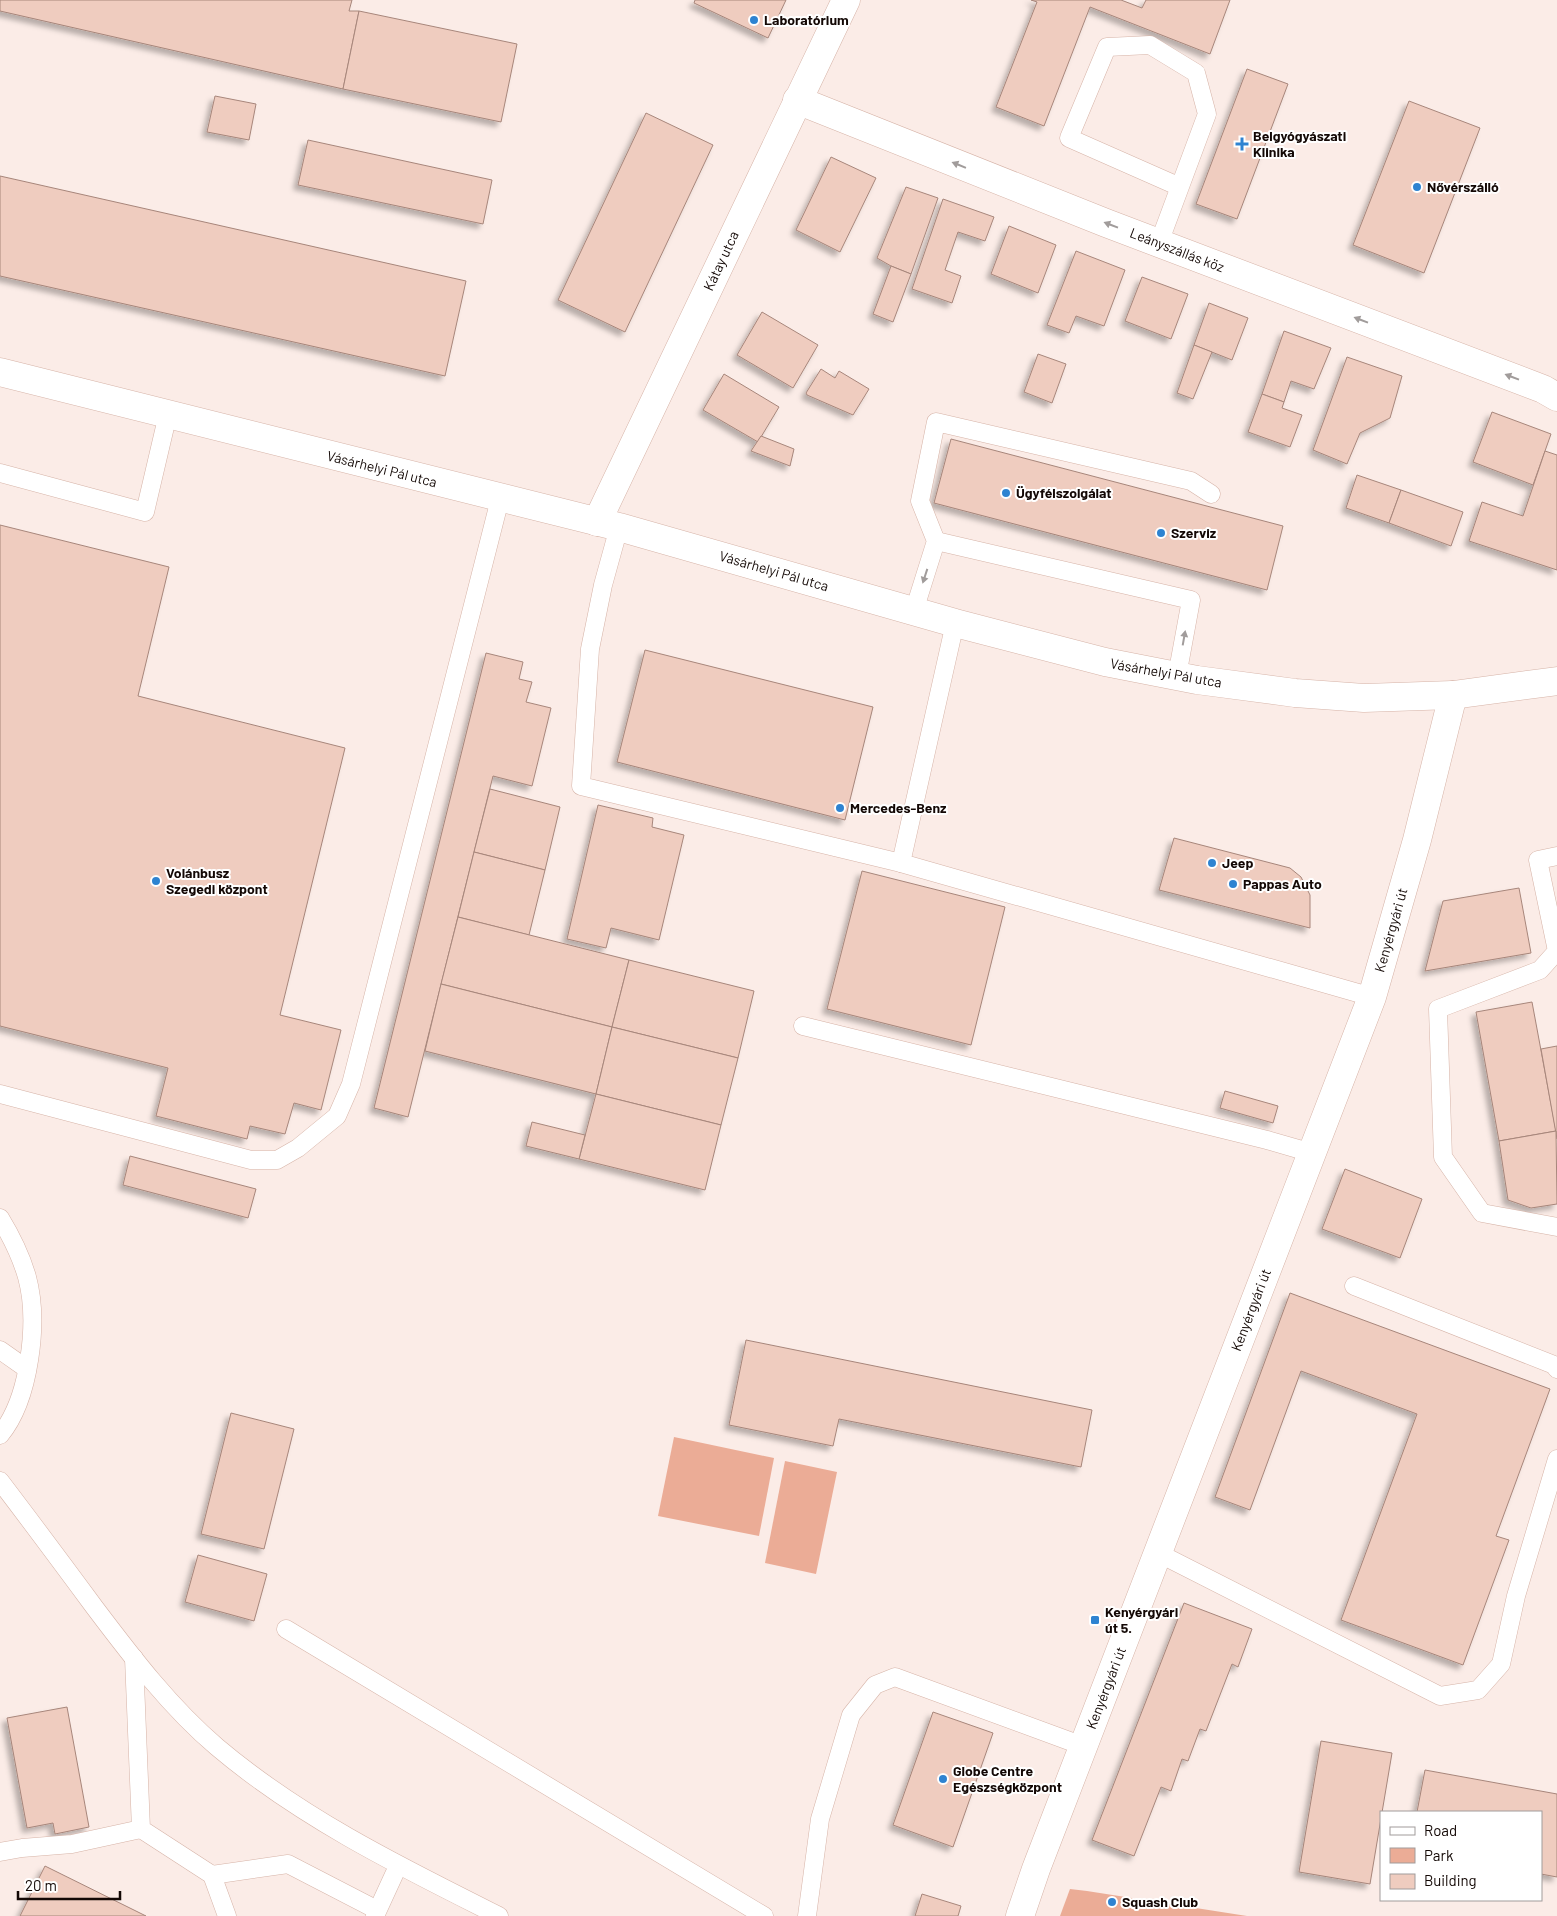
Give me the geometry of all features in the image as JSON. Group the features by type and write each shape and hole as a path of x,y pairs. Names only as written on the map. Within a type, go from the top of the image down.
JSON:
{"street":[{"name":"Kátay utca","path":"608,525 797,100 846,0"},
{"name":"Leányszállás köz","path":"797,100 1159,242 1543,389 1557,397"},
{"name":"Vásárhelyi Pál utca","path":"0,372 608,525 955,623 1105,662 1177,676 1296,693 1364,698 1453,695 1557,681"},
{"name":"Kenyérgyári út","path":"1020,1916 1083,1746 1372,998 1417,840 1453,695"}],"lane":[{"path":"1159,242 1180,187 1207,114 1196,73 1150,45 1107,47 1069,138 1180,187"},
{"path":"0,473 145,512 168,414"},
{"path":"914,611 936,541 920,501 936,422 1191,481 1211,494"},
{"path":"0,1094 251,1160 277,1160 298,1148 337,1116 351,1084 500,499"},
{"path":"608,525 603,585 590,650 581,786 901,863 1372,998"},
{"path":"936,541 1191,600 1177,676"},
{"path":"901,863 955,623"},
{"path":"1557,856 1538,860 1557,951 1540,970 1438,1009 1443,1157 1482,1213 1557,1227"},
{"path":"803,1026 1267,1140 1312,1153"},
{"path":"0,1218 19,1254 27,1278 31,1306 27,1369 20,1398 6,1427 0,1434"},
{"path":"1354,1286 1554,1365 1557,1369"},
{"path":"0,1350 27,1369"},
{"path":"1158,1553 1440,1696 1478,1690 1501,1664 1516,1596 1557,1459"},
{"path":"0,1481 157,1687 216,1747 274,1792 398,1866 499,1916"},
{"path":"286,1629 764,1916"},
{"path":"134,1658 141,1829"},
{"path":"807,1916 823,1810 851,1715 875,1685 895,1677 1083,1746"},
{"path":"0,1852 22,1848 72,1844 141,1829 212,1875 227,1916"},
{"path":"212,1875 288,1864 376,1913 398,1866"}],"green space":[{"path":"674,1437 774,1458 759,1536 658,1516"},
{"path":"785,1461 837,1472 816,1574 765,1563"},
{"name":"Squash Club","path":"1070,1889 1087,1891 1247,1916 1060,1916"}],"building":[{"path":"0,0 352,0 349,11 359,11 343,89 0,11"},
{"name":"Laboratórium","path":"695,0 786,0 768,38 694,3"},
{"path":"1031,0 1121,0 1142,8 1146,0 1230,0 1210,54 1090,7 1044,126 996,107 1037,2"},
{"path":"359,11 517,44 501,122 343,89"},
{"name":"Belgyógyászati Klinika","path":"1247,69 1288,84 1237,219 1196,204"},
{"path":"215,96 256,104 249,140 207,132"},
{"name":"Nővérszálló","path":"1409,101 1480,128 1424,273 1353,245"},
{"path":"646,113 713,145 625,332 558,300"},
{"path":"308,140 492,180 483,224 298,185"},
{"path":"831,157 876,178 840,252 796,230"},
{"path":"0,176 466,281 445,376 0,276"},
{"path":"906,187 938,198 911,274 877,258"},
{"path":"943,199 994,217 985,241 958,232 945,270 961,276 952,303 912,289"},
{"path":"1009,226 1056,245 1038,293 991,274"},
{"path":"1076,251 1125,270 1104,326 1076,316 1069,333 1047,325"},
{"path":"891,266 911,274 893,322 873,314"},
{"path":"1142,277 1188,294 1171,339 1125,321"},
{"path":"1209,303 1248,318 1232,360 1194,345"},
{"path":"762,312 818,345 793,388 737,355"},
{"path":"1284,331 1331,348 1314,389 1291,381 1284,402 1262,394"},
{"path":"1194,345 1212,352 1193,399 1177,393"},
{"path":"1038,354 1066,364 1052,403 1024,392"},
{"path":"1347,357 1402,376 1390,418 1360,433 1347,464 1313,450"},
{"path":"821,369 835,378 839,371 869,389 853,415 807,395 806,393"},
{"path":"724,374 779,407 758,442 703,410"},
{"path":"1262,394 1284,402 1282,408 1302,415 1290,447 1248,432"},
{"path":"1492,412 1551,434 1533,485 1473,462"},
{"path":"761,436 794,449 790,466 751,451"},
{"path":"951,439 1283,526 1267,590 934,503"},
{"path":"1545,451 1557,455 1557,570 1469,541 1482,502 1523,516"},
{"path":"1357,475 1401,490 1389,523 1346,508"},
{"path":"1401,490 1463,512 1451,546 1389,523"},
{"name":"Volánbusz Szegedi központ","path":"0,525 169,567 138,696 345,748 280,1015 341,1030 321,1110 294,1103 285,1134 250,1126 247,1139 156,1116 168,1068 0,1026"},
{"path":"645,650 873,707 845,820 617,762"},
{"path":"486,653 523,662 519,679 532,682 526,702 551,708 532,786 493,776 408,1117 374,1108"},
{"path":"490,789 560,807 545,870 474,852"},
{"path":"598,805 653,818 652,827 684,835 659,940 611,928 606,948 567,939"},
{"name":"Pappas Auto","path":"1174,838 1290,868 1301,877 1310,895 1310,928 1159,890"},
{"path":"474,852 545,870 529,935 458,917"},
{"path":"862,871 1005,907 971,1045 827,1009"},
{"path":"1519,888 1531,953 1425,971 1443,901"},
{"path":"458,917 629,960 612,1027 441,984"},
{"path":"629,960 754,991 738,1058 612,1027"},
{"path":"441,984 612,1027 596,1094 425,1051"},
{"path":"1532,1002 1556,1131 1499,1141 1476,1012"},
{"path":"612,1027 738,1058 721,1125 596,1094"},
{"path":"1557,1046 1557,1139 1541,1049"},
{"path":"1225,1091 1278,1106 1273,1123 1220,1108"},
{"path":"596,1094 721,1125 705,1190 579,1159"},
{"path":"532,1122 585,1135 579,1159 526,1146"},
{"path":"1556,1131 1557,1204 1531,1208 1508,1200 1499,1141"},
{"path":"130,1156 256,1189 248,1218 123,1185"},
{"path":"1345,1169 1422,1199 1400,1258 1322,1229"},
{"path":"1290,1293 1550,1389 1496,1536 1509,1540 1463,1665 1341,1620 1417,1414 1301,1371 1250,1510 1215,1497"},
{"path":"746,1340 1092,1410 1081,1467 839,1419 833,1446 729,1425"},
{"path":"231,1413 294,1429 264,1549 201,1534"},
{"path":"198,1555 267,1574 254,1621 185,1602"},
{"path":"1184,1603 1252,1629 1238,1667 1232,1664 1206,1731 1200,1729 1188,1761 1182,1759 1171,1791 1161,1787 1134,1856 1092,1840"},
{"path":"67,1707 89,1827 55,1834 53,1823 27,1828 7,1718"},
{"name":"Globe Centre Egészségközpont","path":"933,1712 993,1733 953,1847 893,1825"},
{"path":"1321,1741 1392,1753 1382,1811 1380,1811 1380,1824 1370,1884 1299,1872"},
{"path":"1425,1770 1557,1794 1557,1877 1542,1874 1542,1811 1417,1811"},
{"path":"45,1866 146,1916 20,1916"},
{"path":"922,1894 961,1906 958,1916 915,1916"}],"place":[{"name":"Laboratórium","path":"754,20"},
{"name":"Belgyógyászati Klinika","path":"1242,144"},
{"name":"Nővérszálló","path":"1417,187"},
{"name":"Ügyfélszolgálat","path":"1006,493"},
{"name":"Szerviz","path":"1161,533"},
{"name":"Mercedes-Benz","path":"840,808"},
{"name":"Jeep","path":"1212,863"},
{"name":"Volánbusz Szegedi központ","path":"156,881"},
{"name":"Pappas Auto","path":"1233,884"},
{"name":"Kenyérgyári út 5.","path":"1095,1620"},
{"name":"Globe Centre Egészségközpont","path":"943,1779"},
{"name":"Squash Club","path":"1112,1902"}]}
